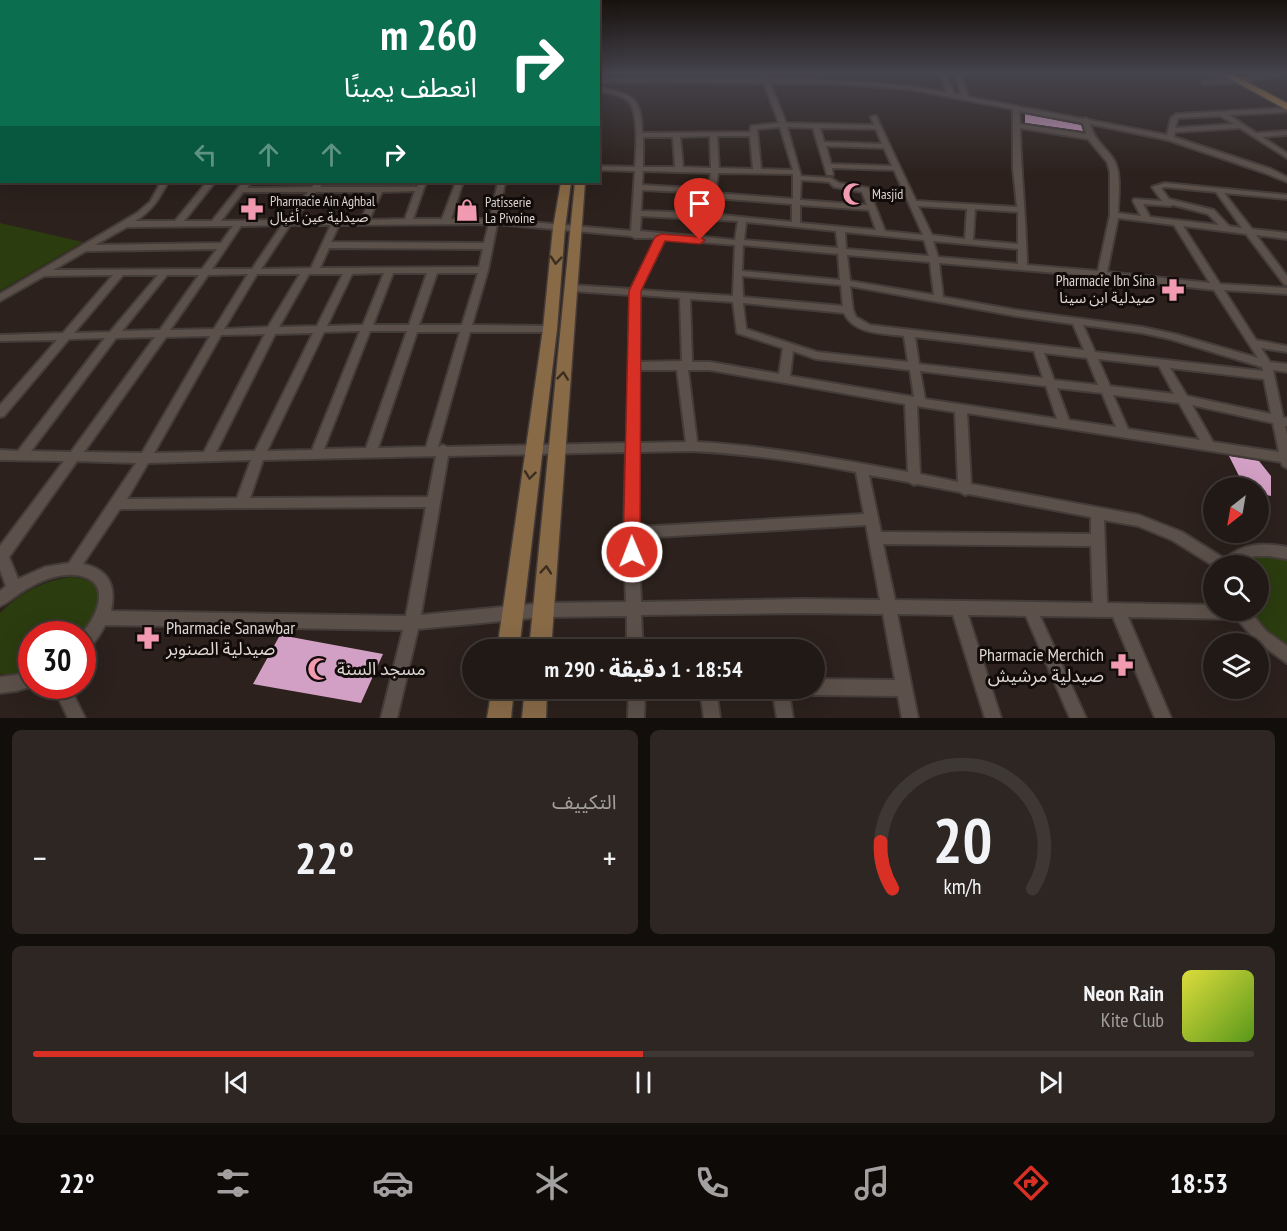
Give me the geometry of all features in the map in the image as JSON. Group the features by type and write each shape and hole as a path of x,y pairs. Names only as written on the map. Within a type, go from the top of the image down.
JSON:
{"street":[{"path":"635,107 639,135 635,235"},
{"path":"776,107 797,175 796,224"},
{"path":"1008,107 1171,134 1287,180"},
{"path":"1016,108 1023,267"},
{"path":"1171,134 1176,116 1287,108"},
{"path":"1221,113 1285,152"},
{"path":"874,117 928,237 934,260 939,300"},
{"path":"1086,120 1090,136 1113,167 1114,215 1102,274"},
{"path":"757,170 752,129 756,126 879,127"},
{"path":"816,126 831,180"},
{"path":"1017,126 1090,136"},
{"path":"1171,134 1242,126"},
{"path":"1255,135 1287,133"},
{"path":"708,216 715,170 713,134"},
{"path":"639,135 753,134"},
{"path":"676,135 679,169"},
{"path":"822,144 887,146"},
{"path":"828,166 898,168"},
{"path":"600,168 757,170 831,180 837,185 865,190 881,232"},
{"path":"1268,171 1287,168"},
{"path":"0,298 127,224 153,203 163,183"},
{"path":"177,224 210,183"},
{"path":"215,223 246,183"},
{"path":"73,568 146,458 217,331 255,271 287,222 320,183"},
{"path":"446,220 460,183"},
{"path":"389,718 412,623 433,502 437,450 483,270 501,183"},
{"path":"541,639 572,288 566,183"},
{"path":"509,639 550,329 567,229 580,183"},
{"path":"240,190 379,190 422,185 408,221"},
{"path":"1172,204 1162,198 1157,185 1287,197"},
{"path":"637,187 872,208"},
{"path":"364,221 379,190"},
{"path":"1218,190 1287,282"},
{"path":"1147,219 1137,201 1195,207 1210,212 1226,228"},
{"path":"914,203 1022,210"},
{"path":"969,241 971,207"},
{"path":"637,213 708,216 1023,247"},
{"path":"1114,215 1287,236"},
{"path":"742,219 736,273 736,299 741,332 816,355 1183,399 1283,421"},
{"path":"127,224 446,220 492,222 1102,274 1217,287 1287,291"},
{"path":"207,457 272,330 326,245 337,221"},
{"path":"1176,222 1254,342 1266,365 1283,421 1287,464"},
{"path":"14,588 1,554 75,457 207,272 239,223"},
{"path":"840,228 848,310 852,319 868,328 1270,376"},
{"path":"635,639 631,533 635,291 661,237"},
{"path":"326,245 487,246"},
{"path":"85,248 224,246"},
{"path":"241,504 259,455 349,270"},
{"path":"316,454 390,270"},
{"path":"370,453 433,270"},
{"path":"44,273 483,270"},
{"path":"21,455 165,272"},
{"path":"2,407 67,336 120,273"},
{"path":"736,273 847,283 939,300 1171,336 1266,365 1287,368"},
{"path":"572,288 736,299 848,310"},
{"path":"685,295 685,365 692,446"},
{"path":"1077,322 1124,433"},
{"path":"0,338 368,327 466,330 550,329"},
{"path":"909,333 914,367 914,480"},
{"path":"1254,342 1287,349"},
{"path":"784,379 788,348"},
{"path":"1038,349 1065,424"},
{"path":"1163,364 1209,445"},
{"path":"634,366 685,365 1287,458"},
{"path":"961,409 965,490"},
{"path":"0,455 146,458 633,446 692,446 769,452 1150,524 1177,536 1208,555"},
{"path":"862,469 910,718"},
{"path":"117,504 433,502"},
{"path":"1097,514 1100,610"},
{"path":"631,533 870,519"},
{"path":"876,538 1099,540"},
{"path":"1238,555 1264,549 1287,554"},
{"path":"0,599 14,588 44,574 73,568 89,570 100,577 106,588 107,602 102,618 96,626"},
{"path":"102,618 412,623 543,610 802,606 1203,611"},
{"path":"958,608 993,718"},
{"path":"1030,609 1078,718"},
{"path":"1118,610 1163,718"},
{"path":"1248,621 1261,636 1287,655"},
{"path":"0,685 18,682"},
{"path":"825,687 903,688"},
{"path":"68,699 77,718"},
{"path":"499,718 502,699"},
{"path":"534,718 535,699"},
{"path":"636,718 637,699"},
{"path":"709,699 712,718"},
{"path":"782,699 785,718"}],"green space":[{"path":"0,223 83,242 0,291"},
{"path":"1269,556 1287,559 1287,645 1256,621 1269,621"},
{"path":"70,577 85,579 94,584 99,590 100,598 95,615 91,621 18,621 18,674 0,674 0,613 32,589"}],"building":[{"path":"1025,114 1081,125 1083,131 1025,123"},
{"path":"1229,456 1259,461 1271,476 1271,496 1269,496 1269,477 1240,477"},
{"name":"مسجد السنة","path":"280,635 383,654 361,703 253,684"}],"place":[{"name":"Masjid","path":"854,194"},
{"name":"Pharmacie Ain Aghbal صيدلية عين أغبال","path":"252,209"},
{"name":"Patisserie La Pivoine","path":"467,210"},
{"name":"Pharmacie Ibn Sina صيدلية ابن سينا","path":"1173,290"},
{"name":"Pharmacie Sanawbar صيدلية الصنوبر","path":"148,638"},
{"name":"Pharmacie Merchich صيدلية مرشيش","path":"1122,665"},
{"name":"مسجد السنة","path":"319,669"}],"route":[{"path":"632,552 635,291 661,237 700,240"}]}
